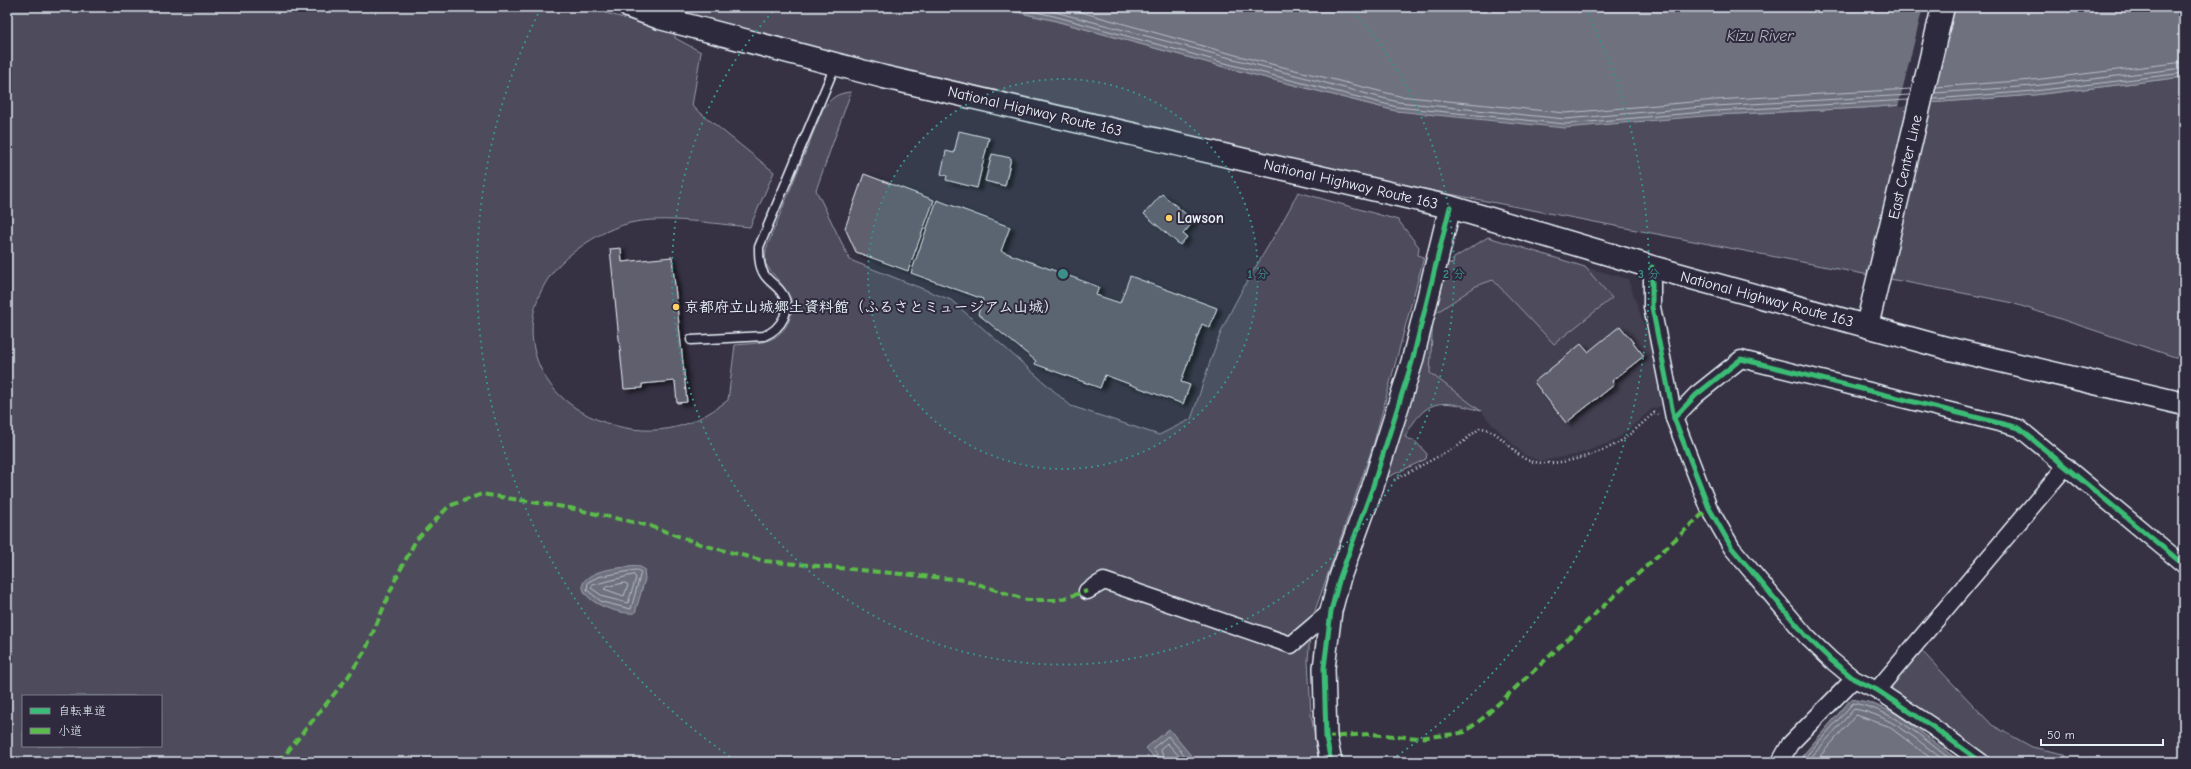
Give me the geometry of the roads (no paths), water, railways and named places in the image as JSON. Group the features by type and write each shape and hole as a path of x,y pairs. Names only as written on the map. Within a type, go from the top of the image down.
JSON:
{"highway":[{"name":"National Highway Route 163","path":"630,7 660,18 836,63 884,77 1450,207 1652,267 1946,348 2184,404"},
{"name":"East Center Line","path":"1867,326 1943,7"}],"street":[{"path":"1331,762 1326,736 1324,668 1331,611 1340,577 1372,489 1412,362 1450,207"},
{"path":"1652,267 1652,307 1674,418 1709,508 1732,548 1807,637 1854,679 1877,690 1933,727 1981,762"},
{"path":"1674,418 1696,395 1741,359 2019,428 2184,565"},
{"path":"1877,690 2066,466"},
{"path":"1087,592 1104,581 1291,644 1331,611"},
{"path":"1780,762 1790,744 1854,679"}],"lane":[{"path":"691,340 764,336 771,333 782,323 786,309 785,301 782,293 764,274 760,264 759,247 836,63"}],"water":[{"name":"Kizu River","path":"994,7 2184,7 2184,77 2034,95 1863,108 1716,115 1565,128 1396,111 1235,70 1052,20"},
{"path":"638,566 644,569 645,579 635,613 620,612 602,606 587,596 583,590 583,583 593,574 616,568"},
{"path":"1851,699 1868,702 1896,713 1961,762 1797,762"},
{"path":"1169,729 1193,758 1188,762 1158,762 1146,748"}],"place":[{"name":"Lawson","path":"1169,218"},
{"name":"京都府立山城郷土資料館（ふるさとミュージアム山城）","path":"676,307"}]}
